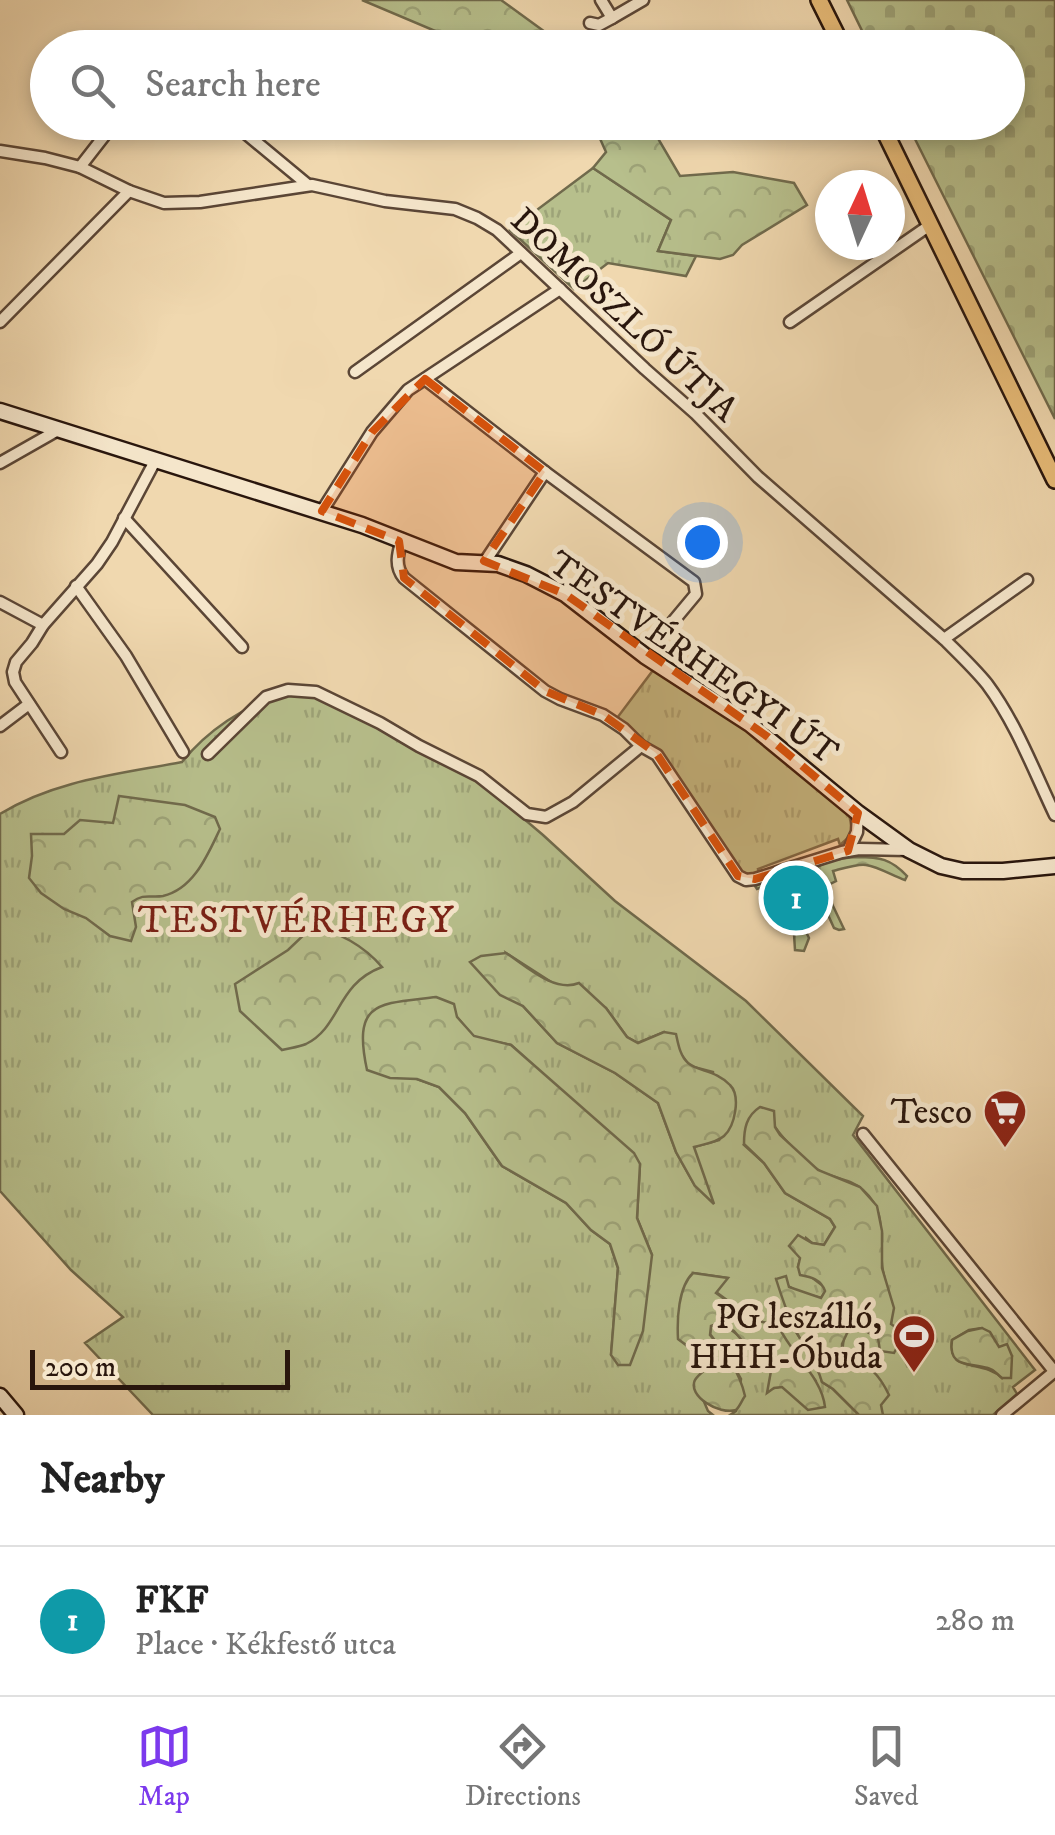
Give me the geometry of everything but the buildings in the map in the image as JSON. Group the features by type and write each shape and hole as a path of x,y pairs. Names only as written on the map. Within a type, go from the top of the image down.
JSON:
{"main road":[{"path":"819,0 834,30"},
{"path":"889,140 1055,480"}],"street":[{"path":"601,0 612,18"},
{"path":"590,22 599,25 643,0"},
{"path":"80,167 102,140"},
{"path":"254,140 308,185"},
{"name":"DOMOSZLÓ ÚTJA","path":"0,150 80,167 164,203 316,185 462,212 488,224 696,414 758,477 944,639 983,679 1001,705 1055,815"},
{"path":"0,322 129,191"},
{"path":"790,322 930,225"},
{"path":"355,372 521,253"},
{"path":"322,512 372,432 400,397 560,289"},
{"path":"425,378 694,582 696,594 666,630"},
{"name":"TESTVÉRHEGYI ÚT","path":"0,411 362,524 456,562 512,568 565,594 645,656 768,737 858,813 909,850 941,866 963,871 1055,866"},
{"path":"0,463 58,430"},
{"path":"60,752 15,682 16,662 43,625 98,564 155,461"},
{"path":"484,564 545,472"},
{"path":"124,518 242,647"},
{"path":"402,539 398,571 404,578 535,684 560,699 603,715 660,758 738,876 755,879 860,849 909,850"},
{"path":"944,639 1027,580"},
{"path":"76,586 126,656 183,752"},
{"path":"0,602 43,625"},
{"path":"208,754 266,697 288,690 316,692 468,770 516,808 546,817 558,812 641,746"},
{"path":"0,726 29,704"},
{"path":"848,851 856,838 858,813"},
{"path":"863,1134 1055,1371 1002,1415"},
{"path":"0,1396 16,1415"}],"highlighted area":[{"path":"425,379 545,472 484,561 565,594 768,737 858,813 848,851 755,879 738,876 656,753 603,715 545,691 404,578 399,541 322,511 372,432"}],"green space":[{"path":"362,0 501,0 542,30 433,30"},
{"path":"847,0 1055,0 1055,419 916,140 1025,140 1025,30 862,30"},
{"path":"601,140 659,140 680,176 733,172 794,183 807,205 742,245 733,255 720,259 658,251 671,220 593,168 606,152"},
{"path":"593,168 671,220 658,251 696,256 686,276 608,263 574,289 510,230"},
{"path":"654,669 730,715 849,814 849,837 840,845 838,839 758,869 759,873 741,875 645,745 617,718"},
{"path":"316,695 479,781 615,901 746,1001 863,1116 853,1135 1035,1370 1013,1387 1017,1394 993,1415 878,1415 842,1353 849,1329 857,1326 878,1338 891,1324 877,1208 858,1186 808,1163 775,1127 744,1145 764,1163 785,1193 830,1219 835,1227 824,1245 806,1238 798,1267 823,1286 826,1291 821,1298 777,1280 794,1329 818,1366 822,1382 859,1415 730,1415 736,1411 741,1379 710,1334 711,1326 725,1326 756,1357 773,1360 774,1388 815,1380 786,1344 779,1327 753,1319 716,1292 727,1278 693,1273 707,1368 695,1381 713,1415 153,1415 85,1343 123,1317 71,1270 0,1191 0,814 65,786 182,762 214,730 241,712 283,696","holes":["506,953 556,985 568,987 606,1008 627,1037 638,1043 664,1032 690,1066 713,1072 719,1140 694,1147 695,1186 676,1152 658,1103 615,1073 557,1043 523,1006","457,1017 474,1037 511,1045 640,1164 637,1218 652,1255 611,1355 618,1268 610,1244 566,1203 502,1166 465,1113 439,1087 417,1079","982,1328 1012,1356 1002,1378 955,1358 952,1340"]},
{"path":"119,796 185,805 215,817 220,829 199,869 183,886 163,896 132,902 136,927 131,941 110,936 86,918 64,909 41,893 29,878 31,834 64,834 80,820 113,823"},
{"path":"857,857 885,860 907,876 905,880 863,865 833,871 836,881 824,887 844,929 839,930 834,928 819,895 808,883 809,873 832,861"},
{"path":"770,881 794,912 805,909 801,921 809,938 804,951 795,950 794,934 781,916 774,915 762,887 755,886"},
{"path":"311,928 350,941 382,967 356,984 317,1037 282,1050 240,1011 235,984 288,950"},
{"path":"506,953 550,981 579,983 606,1008 627,1037 638,1043 664,1032 676,1034 688,1063 730,1085 736,1103 728,1131 717,1140 694,1147 714,1204 695,1186 676,1152 658,1103 615,1073 557,1043 523,1006 500,995 470,962 481,956"},
{"path":"436,997 454,1004 457,1017 474,1036 511,1045 634,1153 640,1164 637,1218 652,1255 643,1331 630,1365 618,1365 611,1355 618,1268 610,1244 566,1203 502,1166 465,1113 439,1087 367,1070 363,1030 374,1010"},
{"path":"760,1107 774,1111 780,1135 818,1170 860,1187 877,1206 882,1268 894,1308 891,1324 898,1329 901,1340 894,1353 880,1351 878,1338 857,1326 849,1329 842,1353 865,1365 880,1379 889,1395 881,1405 883,1415 859,1415 822,1382 788,1314 776,1279 786,1276 789,1287 821,1298 825,1291 818,1281 800,1275 800,1258 789,1246 798,1235 824,1245 835,1227 830,1219 785,1193 764,1163 744,1144 747,1123"},
{"path":"693,1273 728,1278 716,1293 753,1319 779,1327 818,1386 825,1407 808,1410 782,1387 767,1393 773,1360 756,1357 734,1331 719,1323 711,1326 710,1335 736,1370 745,1396 736,1410 729,1411 700,1398 694,1386 696,1378 707,1368 706,1360 678,1339 681,1295"},
{"path":"982,1328 990,1332 999,1347 1007,1344 1012,1356 1011,1378 961,1363 953,1356 952,1340"}],"place":[{"name":"FKF","path":"796,898"},
{"name":"Tesco","path":"1005,1149"},
{"name":"PG leszálló, HHH-Óbuda","path":"914,1374"}],"district":[{"name":"TESTVÉRHEGY","path":"297,919"}]}
